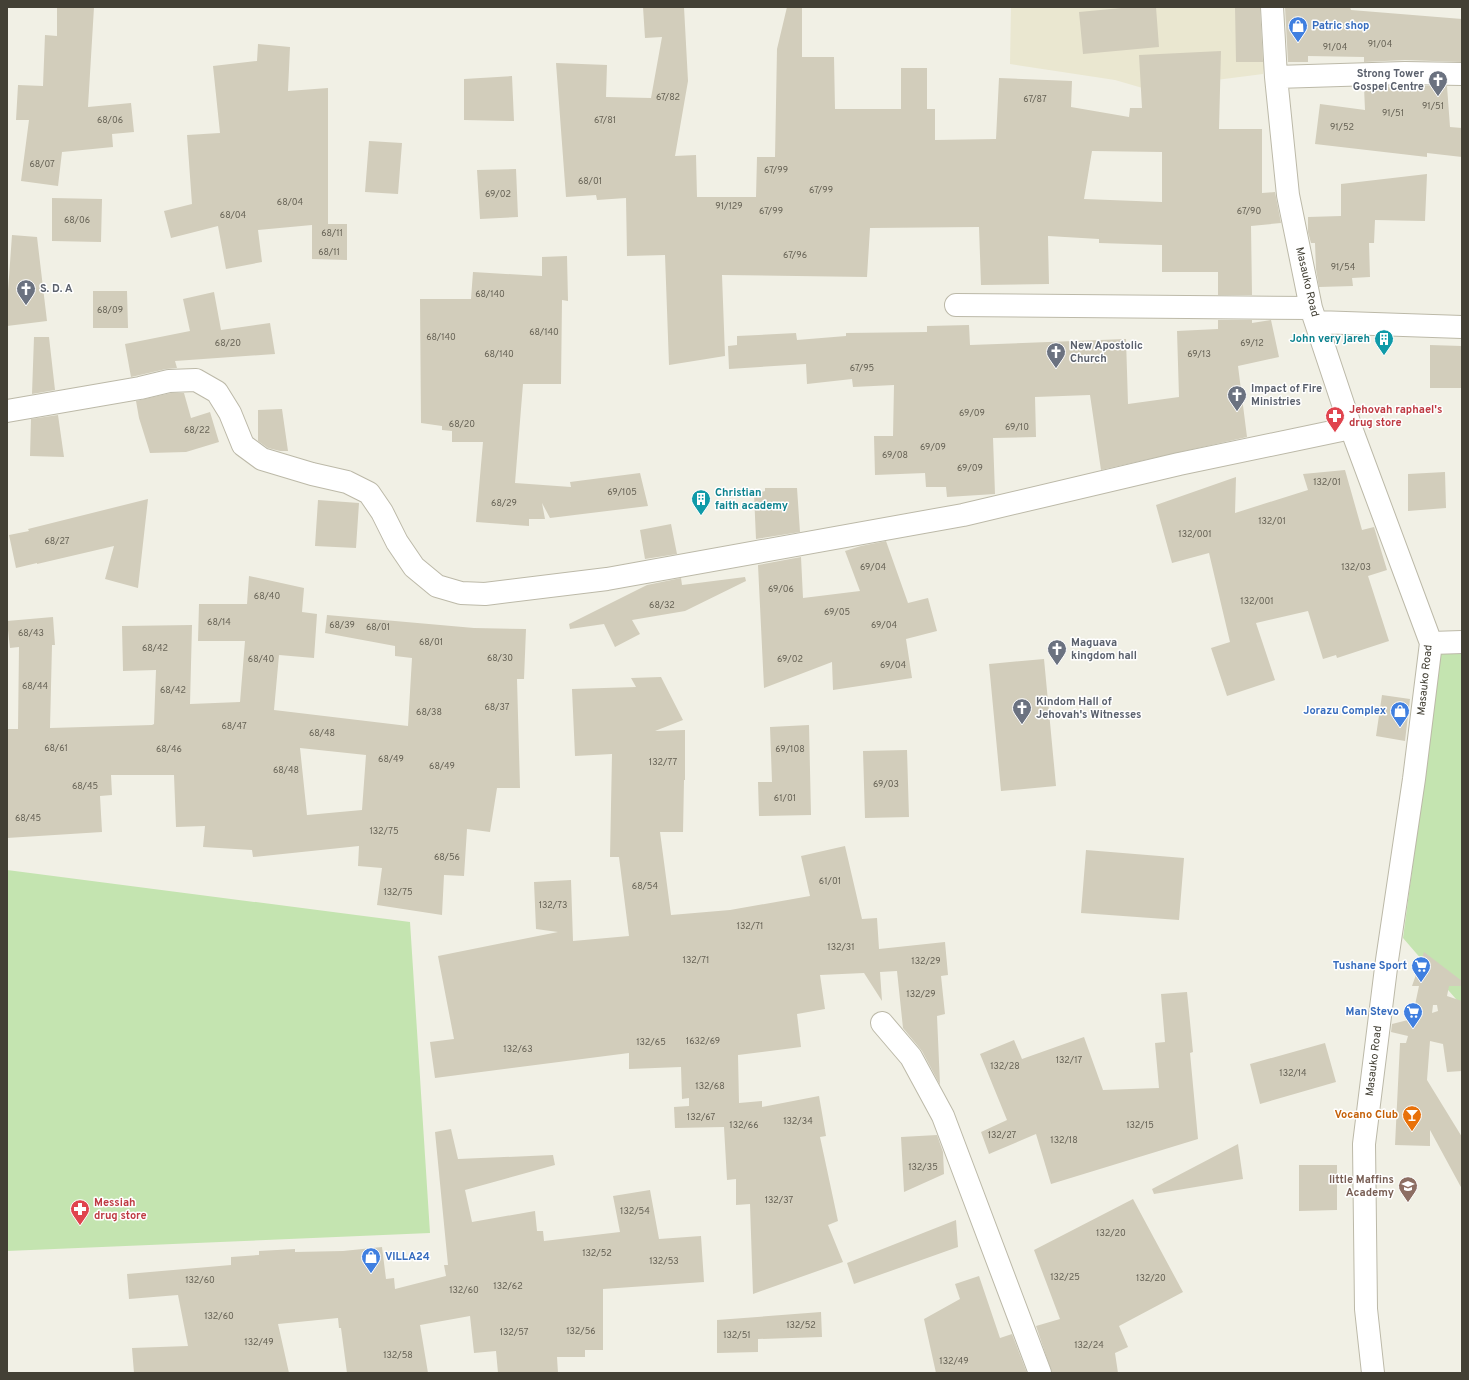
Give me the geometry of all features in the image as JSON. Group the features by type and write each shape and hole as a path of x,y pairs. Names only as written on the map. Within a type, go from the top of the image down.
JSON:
{"street":[{"name":"Masauko Road","path":"1272,7 1276,77 1288,194 1314,315 1351,428 1431,643 1414,779 1387,960 1364,1144 1366,1309 1373,1373"},
{"path":"1276,77 1405,73 1462,74"},
{"path":"956,305 1314,315 1462,327"},
{"path":"7,411 140,388 169,381 196,380 217,392 230,413 243,445 262,459 312,474 346,482 369,493 382,512 397,542 414,566 437,586 461,593 485,594 607,580 963,515 1179,464 1351,428"},
{"path":"1431,643 1462,642"},
{"path":"882,1023 911,1057 943,1116 1040,1373"}],"shaded area":[{"path":"1011,7 1259,7 1264,68 1263,74 1146,89 1115,80 1010,64"}],"green space":[{"path":"1462,653 1462,1006 1403,938 1441,654"},
{"path":"7,870 410,922 430,1233 7,1251"}],"building":[{"path":"57,7 94,7 88,107 131,103 134,132 112,134 113,147 62,152 58,186 21,181 29,120 16,120 18,85 43,86 45,35 57,36"},
{"path":"643,7 684,7 688,81 675,156 696,155 697,197 756,197 757,157 775,157 777,49 787,7 802,7 802,57 834,57 835,109 901,109 901,68 927,68 927,109 935,109 935,140 996,139 999,78 1072,81 1071,107 1129,117 1130,108 1142,108 1139,55 1221,51 1219,129 1262,129 1262,193 1275,192 1281,223 1251,226 1252,295 1218,295 1218,272 1162,272 1162,245 1099,243 1099,239 1048,236 1049,284 981,285 979,227 870,228 867,277 722,275 725,356 669,365 665,255 627,256 626,198 597,200 596,195 566,197 556,63 607,65 606,97 651,98 662,37 645,38","holes":["1092,151 1162,152 1162,202 1084,199"]},
{"path":"1132,7 1156,7 1159,47 1083,54 1079,12"},
{"path":"1235,7 1260,7 1263,62 1236,62"},
{"path":"1285,7 1350,7 1351,10 1462,19 1462,62 1405,60 1364,62 1364,57 1308,56 1308,62 1288,62"},
{"path":"258,44 290,47 288,91 328,88 328,224 347,224 347,260 312,259 312,225 258,230 262,262 226,269 218,226 171,238 164,211 192,204 187,135 220,133 213,66 257,61"},
{"path":"512,76 514,121 464,120 464,79"},
{"path":"1447,86 1450,127 1462,128 1462,157 1427,153 1427,157 1315,144 1320,104 1365,110 1364,87"},
{"path":"369,141 402,143 398,194 365,192"},
{"path":"516,169 518,217 480,219 477,170"},
{"path":"1427,174 1425,221 1375,220 1374,243 1369,243 1370,277 1352,278 1353,286 1319,287 1316,269 1315,243 1311,243 1308,232 1308,217 1341,216 1341,184"},
{"path":"52,198 102,199 101,242 52,241"},
{"path":"12,235 37,237 47,321 7,326 7,291"},
{"path":"567,256 568,301 562,300 561,384 523,384 515,483 571,487 570,482 640,473 648,506 550,518 542,503 545,519 529,519 529,526 476,522 483,442 452,442 452,431 442,430 442,426 421,423 420,299 471,299 473,272 542,276 542,257"},
{"path":"93,291 127,291 128,328 93,328"},
{"path":"214,292 221,330 270,323 275,354 175,361 177,368 131,377 125,344 190,331 183,299"},
{"path":"1218,320 1252,320 1252,323 1271,320 1279,357 1238,366 1247,437 1101,470 1090,395 1035,397 1036,437 993,438 995,494 947,497 946,487 926,487 925,473 875,475 874,436 893,436 894,385 853,387 852,379 807,384 806,364 729,369 728,346 737,345 737,336 796,333 797,340 846,336 846,333 927,332 927,326 969,325 970,345 1126,339 1128,404 1179,397 1177,331 1218,329"},
{"path":"34,337 49,337 55,390 32,394"},
{"path":"1430,345 1462,346 1462,388 1430,388"},
{"path":"171,393 184,393 191,418 210,412 219,442 186,452 150,453 139,418 136,401"},
{"path":"282,409 288,451 268,448 258,441 258,410"},
{"path":"58,415 64,457 30,456 31,419"},
{"path":"1345,470 1362,530 1374,527 1387,570 1368,576 1389,641 1337,658 1336,655 1323,659 1308,611 1256,623 1275,680 1227,696 1211,648 1230,642 1209,553 1172,563 1156,505 1236,477 1235,513 1308,490 1303,474"},
{"path":"1445,472 1446,508 1408,511 1408,474"},
{"path":"765,488 797,488 800,532 756,539 754,494 765,491"},
{"path":"148,499 138,588 105,579 114,546 16,568 9,535"},
{"path":"318,500 359,503 356,548 315,546"},
{"path":"671,524 677,554 645,559 640,530"},
{"path":"886,541 908,603 928,598 937,631 906,639 912,678 833,690 832,662 764,688 758,565 801,557 803,598 860,591 845,551"},
{"path":"249,576 304,588 302,612 317,614 314,658 279,655 274,710 408,726 412,658 395,656 395,646 325,633 327,615 474,628 526,629 524,679 517,679 520,788 497,788 490,832 467,829 464,876 444,875 442,915 377,905 382,868 358,866 359,846 253,857 252,850 203,847 205,826 176,827 174,775 111,775 112,795 100,796 102,832 7,838 7,729 18,729 19,647 10,648 7,621 53,617 55,645 52,645 50,728 152,725 154,724 156,670 123,671 122,626 192,625 190,704 240,702 245,641 198,641 199,604 247,604","holes":["300,748 366,755 362,810 307,815"]},
{"path":"745,577 746,581 685,611 632,620 640,634 615,647 604,624 570,629 569,624 647,585 681,578 682,585"},
{"name":"Kindom Hall of Jehovah's Witnesses","path":"1044,659 1056,786 1001,791 989,664"},
{"path":"661,677 683,720 655,731 685,730 683,832 660,832 671,915 730,910 810,896 801,856 845,846 862,919 877,918 879,949 945,942 948,975 941,976 945,1014 937,1016 940,1085 922,1051 903,1028 897,971 880,972 882,1001 864,973 820,975 825,1009 797,1014 801,1047 738,1055 739,1103 762,1101 762,1107 819,1096 826,1136 820,1137 838,1221 828,1225 843,1262 753,1294 750,1204 736,1205 736,1179 727,1180 724,1127 675,1128 674,1107 689,1106 689,1098 682,1099 681,1067 629,1069 629,1053 435,1078 430,1042 454,1039 438,956 558,932 536,929 534,882 571,880 573,941 629,936 619,857 610,857 612,754 575,756 572,689 636,687 631,678"},
{"path":"1382,695 1410,699 1405,741 1376,736"},
{"path":"809,725 811,815 759,816 758,782 772,782 770,727"},
{"path":"907,750 909,817 865,818 863,751"},
{"path":"1086,850 1184,858 1179,920 1081,913"},
{"path":"1424,952 1462,981 1462,986 1449,986 1447,996 1462,1001 1462,1071 1447,1072 1443,1044 1430,1041 1427,1080 1462,1137 1462,1189 1430,1130 1430,1146 1395,1145 1400,1043 1406,1043 1408,1036 1391,1032 1392,1024 1412,1019 1419,986 1412,986","holes":["1433,1005 1437,1005 1438,1011 1432,1013"]},
{"path":"1187,992 1193,1052 1190,1053 1198,1139 1051,1184 1036,1134 989,1154 981,1132 1007,1120 980,1054 1014,1040 1022,1059 1084,1037 1103,1090 1159,1088 1155,1043 1165,1042 1161,994"},
{"path":"1325,1043 1336,1082 1260,1104 1250,1064"},
{"path":"451,1129 458,1159 553,1155 555,1165 465,1190 472,1222 535,1211 537,1231 543,1231 544,1241 620,1232 613,1196 650,1190 659,1239 701,1236 704,1282 603,1289 603,1350 585,1350 585,1357 557,1357 558,1373 498,1373 496,1351 474,1353 470,1316 420,1325 428,1373 347,1373 341,1328 339,1328 338,1318 278,1324 289,1373 134,1373 132,1348 188,1346 178,1295 129,1299 127,1274 231,1265 231,1257 259,1255 259,1251 295,1249 295,1252 343,1251 382,1247 386,1279 394,1278 395,1289 446,1276 444,1265 448,1265 435,1132"},
{"path":"937,1135 943,1152 944,1174 904,1192 901,1137"},
{"path":"1238,1144 1243,1179 1154,1194 1152,1189"},
{"path":"1299,1165 1337,1165 1337,1210 1299,1211"},
{"path":"1133,1199 1183,1292 1119,1326 1128,1347 1115,1353 1118,1373 1052,1373 1036,1326 1060,1319 1034,1250"},
{"path":"956,1220 958,1247 854,1284 847,1263"},
{"path":"979,1276 1000,1338 1012,1334 1027,1373 936,1373 924,1319 960,1299 955,1284"},
{"path":"821,1312 822,1337 758,1339 758,1352 717,1353 717,1320"}],"place":[{"name":"Patric shop","path":"1298,43"},
{"name":"Strong Tower Gospel Centre","path":"1438,97"},
{"name":"S. D. A","path":"26,306"},
{"name":"John very jareh","path":"1384,356"},
{"name":"New Apostolic Church","path":"1056,369"},
{"name":"Impact of Fire Ministries","path":"1237,412"},
{"name":"Jehovah raphael's drug store","path":"1335,433"},
{"name":"Christian faith academy","path":"701,516"},
{"name":"Maguava kingdom hall","path":"1057,666"},
{"name":"Kindom Hall of Jehovah's Witnesses","path":"1022,725"},
{"name":"Jorazu Complex","path":"1400,728"},
{"name":"Tushane Sport","path":"1421,983"},
{"name":"Man Stevo","path":"1413,1029"},
{"name":"Vocano Club","path":"1412,1132"},
{"name":"little Maffins Academy","path":"1408,1203"},
{"name":"Messiah drug store","path":"80,1226"},
{"name":"VILLA24","path":"371,1274"}]}
